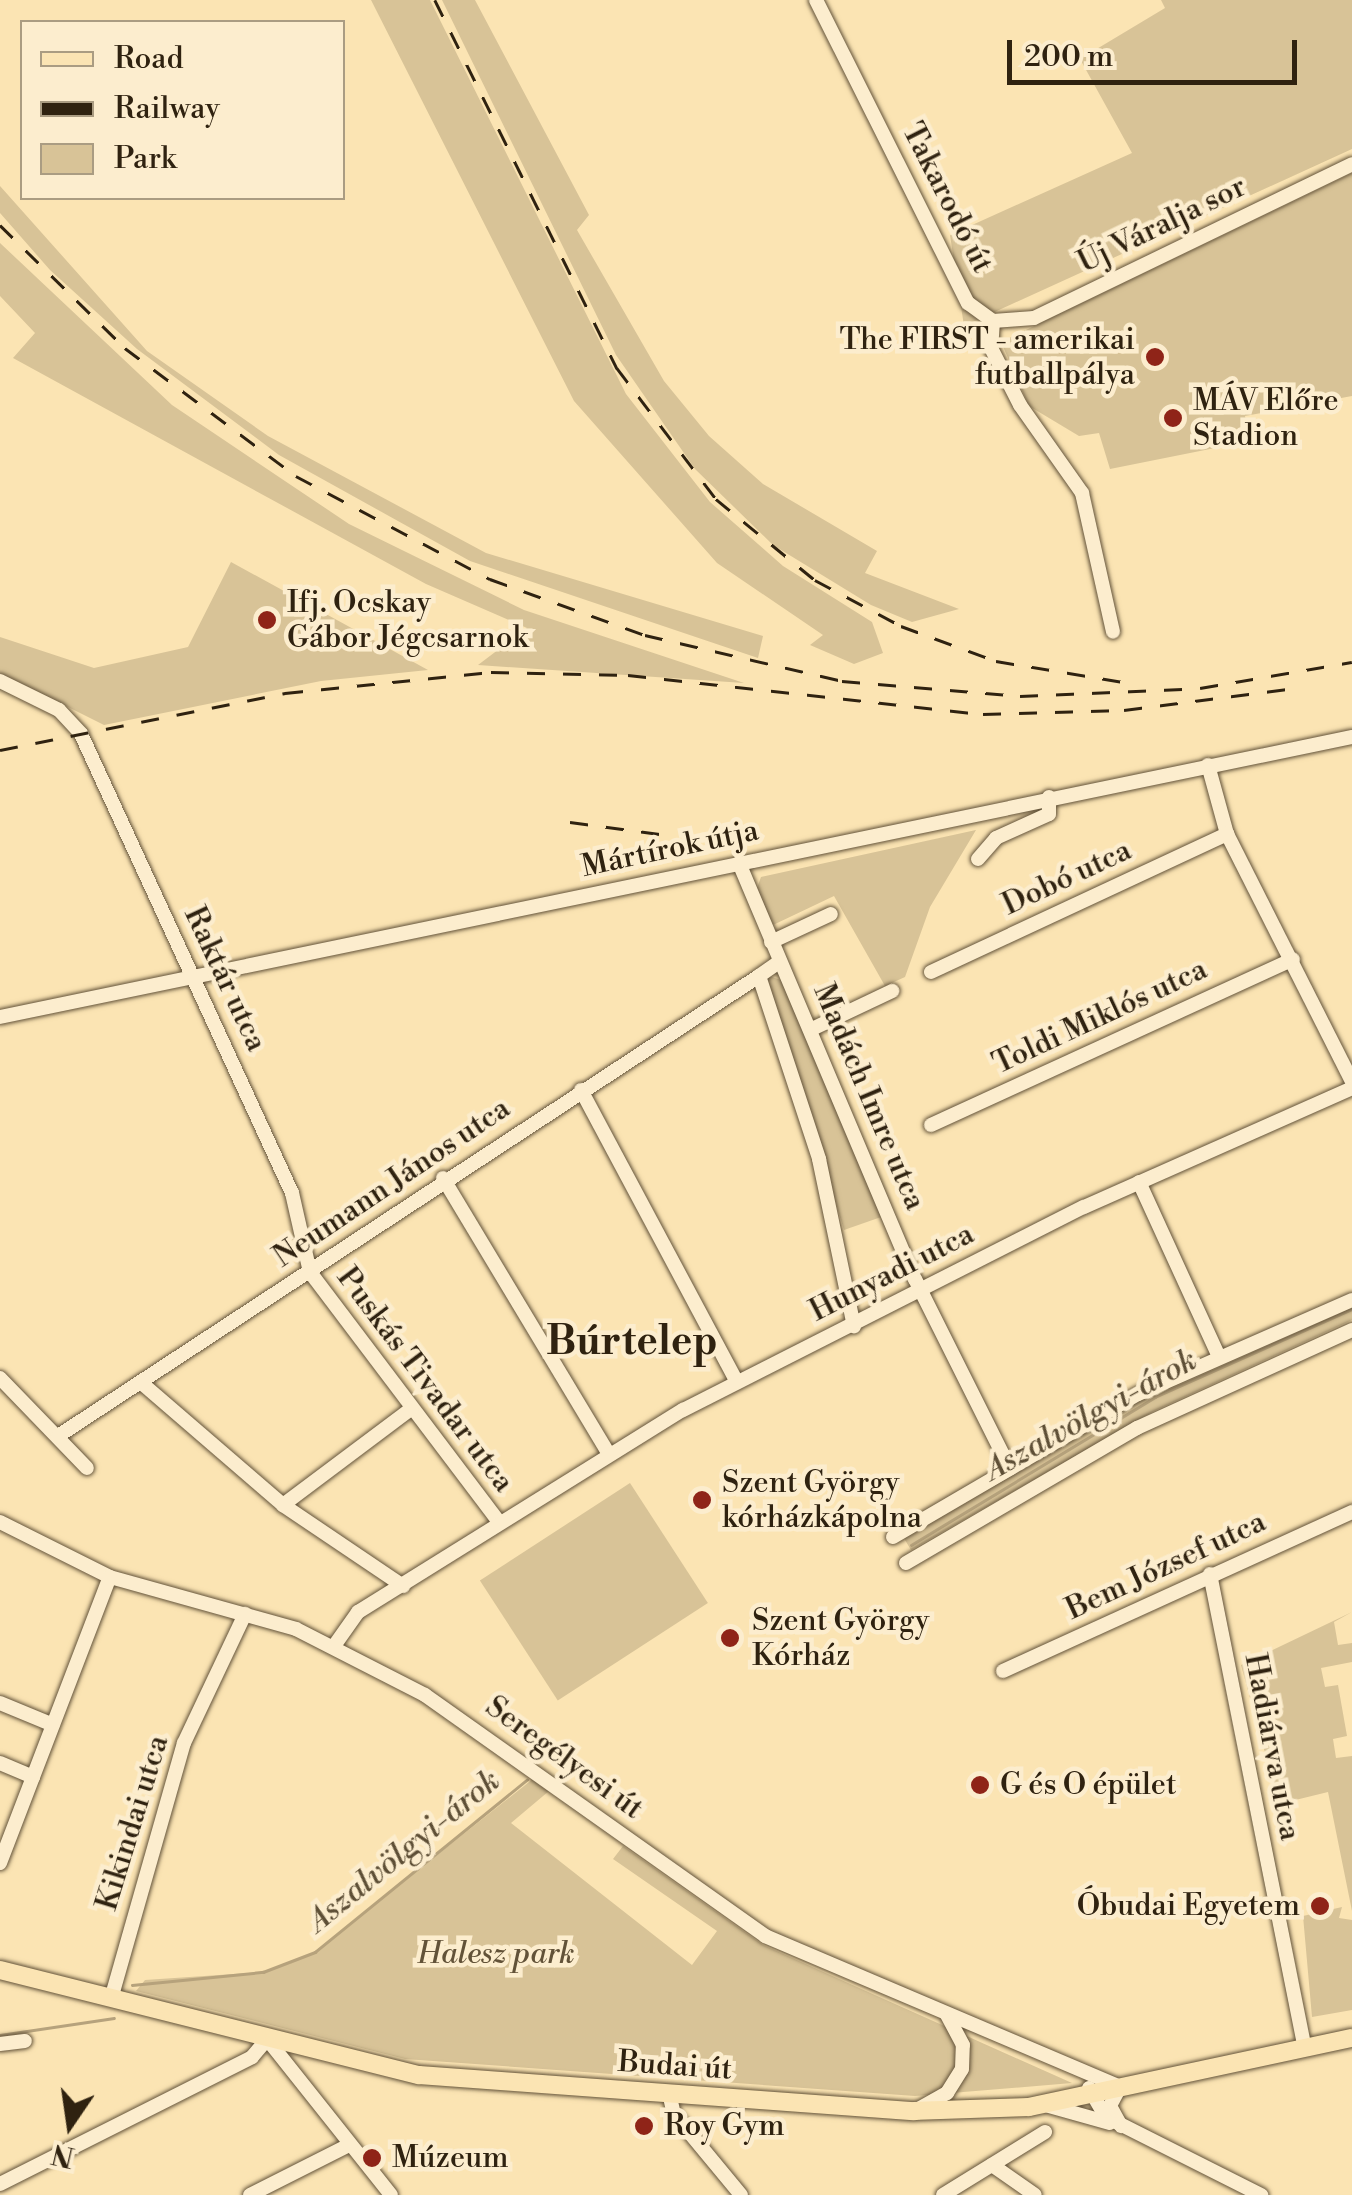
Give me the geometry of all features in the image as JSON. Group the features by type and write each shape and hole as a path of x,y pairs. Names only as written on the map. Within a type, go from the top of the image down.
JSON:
{"main road":[{"name":"Budai út","path":"0,1970 267,2040 420,2075 914,2111 1043,2105 1352,2038"}],"street":[{"name":"Takarodó út","path":"816,0 968,302 992,321"},
{"name":"Új Váralja sor","path":"992,321 1034,318 1352,164"},
{"path":"992,321 992,348 1020,406 1082,493 1113,632"},
{"name":"Raktár utca","path":"0,681 68,717 292,1192 310,1272"},
{"name":"Mártírok útja","path":"0,1017 194,980 1352,736"},
{"path":"1208,765 1226,834 1293,960 1352,1084"},
{"path":"978,859 996,838 1048,814 1049,797"},
{"name":"Dobó utca","path":"931,972 1226,834"},
{"name":"Madách Imre utca","path":"739,863 920,1289 1010,1469"},
{"path":"771,942 831,914"},
{"name":"Toldi Miklós utca","path":"931,1124 1293,960"},
{"name":"Madách Imre utca","path":"779,962 759,976 819,1159 854,1326"},
{"name":"Neumann János utca","path":"58,1436 144,1385 443,1178 759,976"},
{"path":"812,1029 892,991"},
{"name":"Hunyadi utca","path":"334,1646 347,1621 498,1522 608,1454 737,1382 1139,1182 1352,1084"},
{"path":"581,1090 737,1382"},
{"path":"443,1178 608,1454"},
{"path":"1139,1182 1219,1357"},
{"name":"Puskás Tivadar utca","path":"310,1272 498,1522"},
{"path":"892,1537 1219,1357 1352,1300"},
{"path":"906,1563 1137,1428 1352,1330"},
{"path":"0,1378 87,1468"},
{"path":"144,1385 283,1505 403,1586"},
{"path":"283,1505 411,1409"},
{"name":"Bem József utca","path":"1003,1671 1352,1512"},
{"name":"Seregélyesi út","path":"0,1522 110,1577 245,1614 334,1646 508,1747 755,1930 1081,2074 1120,2086"},
{"name":"Hadiárva utca","path":"1210,1574 1305,2048"},
{"path":"0,1863 110,1577"},
{"name":"Kikindai utca","path":"111,1999 170,1781 245,1614"},
{"path":"0,1702 54,1725"},
{"path":"0,1764 33,1777"},
{"path":"914,2111 947,2093 962,2069 963,2045 947,2014"},
{"path":"0,2044 24,2040"},
{"path":"0,2184 252,2056 267,2040 391,2195"},
{"path":"1081,2074 1092,2093 1122,2126"},
{"path":"1120,2086 1110,2106 1122,2126"},
{"path":"670,2093 674,2114 741,2195"},
{"path":"1043,2105 1122,2126 1261,2195"},
{"path":"943,2195 1045,2132"},
{"path":"250,2195 348,2144"},
{"path":"992,2166 1034,2195"}],"green space":[{"path":"371,0 430,0 626,394 710,502 783,566 872,622 883,653 854,664 810,645 823,635 717,563 574,401"},
{"path":"442,0 475,0 589,215 577,230 664,381 709,436 763,484 877,551 865,573 959,609 912,622 871,605 773,545 695,469 616,355"},
{"path":"1161,0 1352,0 1352,149 964,326 950,235 1132,153 1080,59 1165,8"},
{"path":"1352,173 1352,396 1245,416 1250,441 1110,469 1099,433 1079,436 1029,406 1001,342"},
{"path":"0,186 147,351 268,436 486,553 763,636 758,658 470,561 279,455 137,349 50,270 0,213"},
{"path":"0,243 172,405 349,524 524,610 744,683 478,665 527,628 426,584 13,358 35,333 0,296"},
{"path":"231,562 428,670 321,681 104,725 0,673 0,637 94,668 188,647"},
{"path":"976,830 930,907 905,977 885,986 834,896 773,925 757,888 761,877"},
{"path":"766,975 781,980 884,1216 844,1230"},
{"path":"1352,1300 1352,1320 1154,1411 911,1550 902,1535 1141,1393"},
{"path":"630,1483 708,1603 558,1700 480,1580"},
{"path":"1352,1612 1334,1622 1338,1645 1352,1643 1352,1662 1321,1668 1325,1687 1338,1685 1347,1736 1333,1739 1336,1758 1352,1756 1352,1911 1328,1792 1279,1804 1241,1665"},
{"name":"Halesz park","path":"534,1778 549,1791 511,1823 692,1965 717,1931 613,1859 623,1846 763,1945 1072,2083 915,2096 405,2059 136,1991 145,1980 263,1972 315,1952"},
{"path":"1342,1907 1339,1918 1352,1920 1352,2010 1312,2017 1303,1916"}],"waterway":[{"name":"Aszalvölgyi-árok","path":"911,1545 1155,1397 1352,1309"},
{"name":"Aszalvölgyi-árok","path":"132,1985 263,1972 315,1952 527,1780"},
{"name":"Aszalvölgyi-árok","path":"0,2035 114,2018"}],"railway":[{"path":"435,0 617,368 716,499 815,580 901,626 996,661 1129,683"},
{"path":"0,225 125,348 296,476 490,579 645,635 842,681 1020,696 1200,688 1352,662"},
{"path":"0,750 285,693 491,672 628,675 983,714 1124,710 1288,689"},
{"path":"570,822 667,835"}],"place":[{"name":"The FIRST - amerikai futballpálya","path":"1155,357"},
{"name":"MÁV Előre Stadion","path":"1173,418"},
{"name":"Ifj. Ocskay Gábor Jégcsarnok","path":"267,620"},
{"name":"Szent György kórházkápolna","path":"702,1500"},
{"name":"Szent György Kórház","path":"730,1638"},
{"name":"G és O épület","path":"980,1785"},
{"name":"Óbudai Egyetem","path":"1320,1906"},
{"name":"Roy Gym","path":"644,2126"},
{"name":"Múzeum","path":"372,2158"}],"district":[{"name":"Búrtelep","path":"632,1342"}]}
